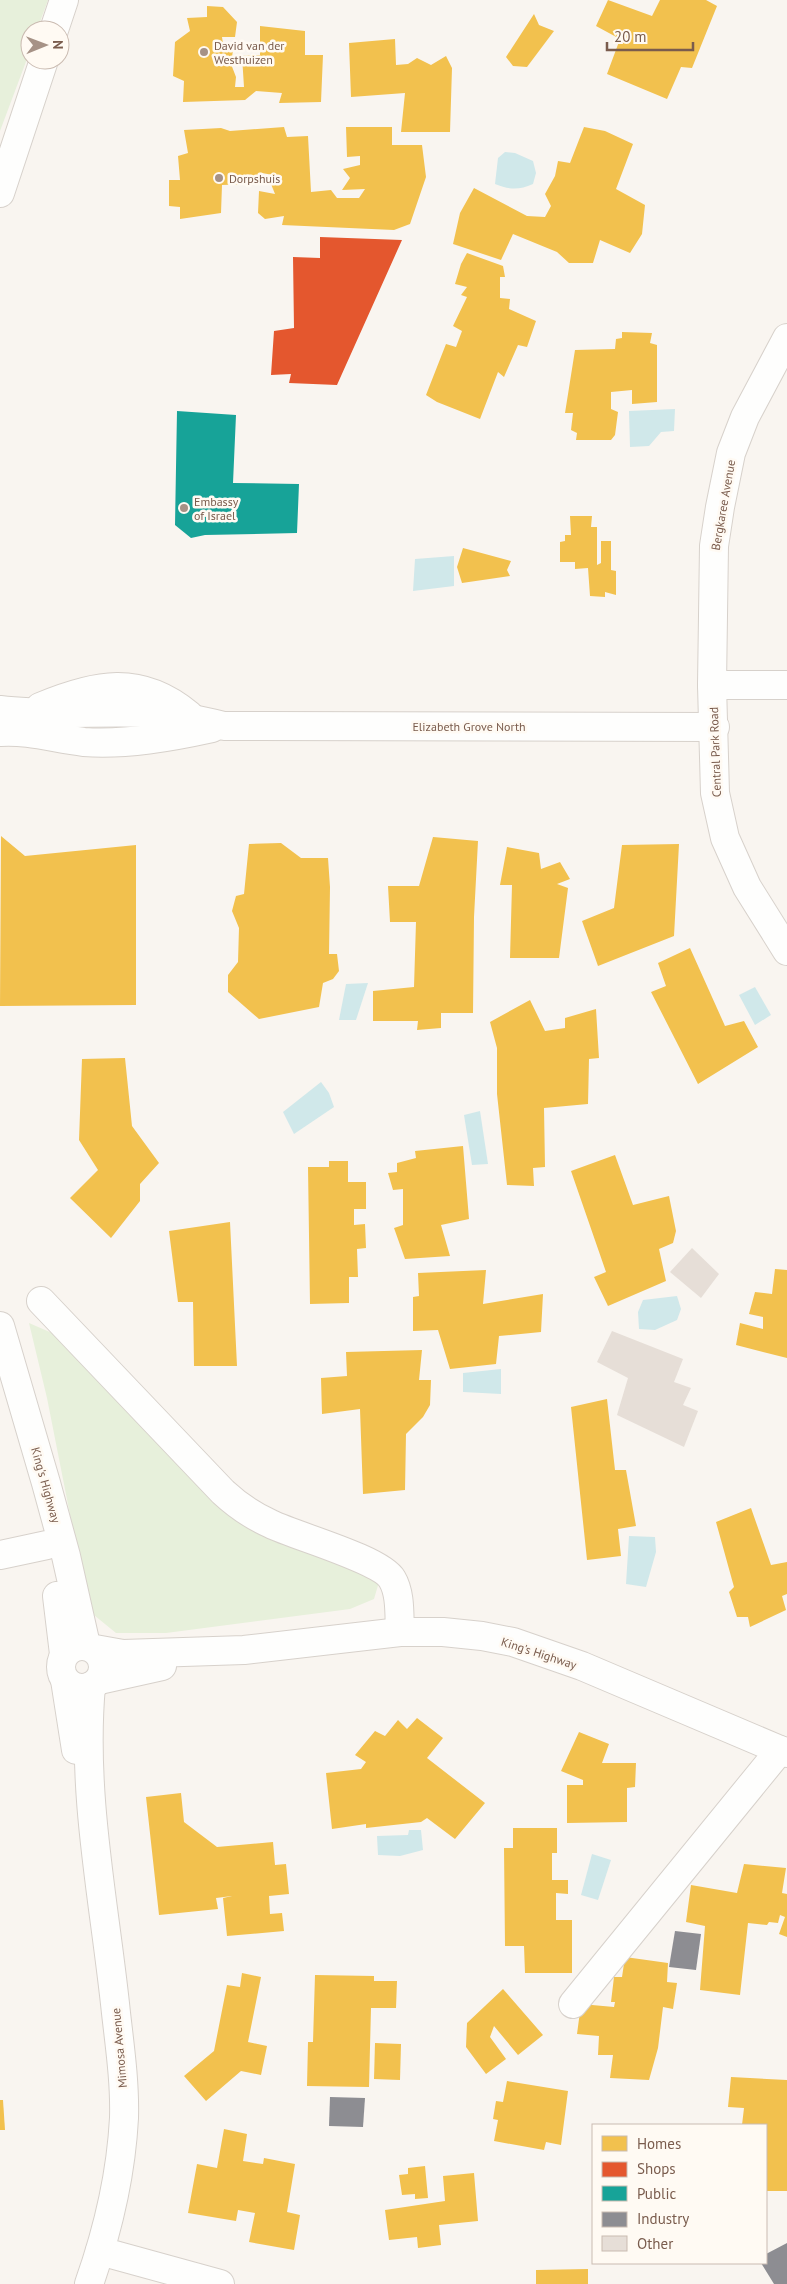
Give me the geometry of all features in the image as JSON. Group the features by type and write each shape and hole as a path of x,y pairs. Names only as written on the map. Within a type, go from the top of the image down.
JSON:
{"street":[{"path":"57,20 64,0"},
{"path":"0,193 41,70"},
{"name":"Bergkaree Avenue","path":"712,685 714,546 726,480 732,453 745,418 787,338"},
{"path":"712,685 787,685"},
{"name":"Central Park Road","path":"712,685 715,726 715,793 725,838 747,887 787,951"},
{"name":"Elizabeth Grove North","path":"0,710 27,713 150,713 192,717 224,726"},
{"name":"Elizabeth Grove North","path":"0,732 26,732 87,742 154,738 224,726 715,726"},
{"path":"41,1300 223,1492 239,1506 269,1524 368,1563 388,1574 395,1587 397,1596 400,1632"},
{"name":"King's Highway","path":"0,1326 53,1510 77,1657"},
{"name":"King's Highway","path":"0,1379 47,1545 58,1598 77,1657"},
{"path":"0,1555 47,1545"},
{"name":"King's Highway","path":"77,1657 244,1650 400,1632 443,1632 513,1642 582,1666 784,1752"},
{"name":"King's Highway","path":"95,1683 244,1650"},
{"path":"77,1657 72,1686 81,1688 95,1683"},
{"name":"Mimosa Avenue","path":"89,2284 110,2218 118,2178 124,2117 115,2005 91,1809 88,1732 95,1683 104,1669 102,1658 77,1657 74,1743 84,1789 91,1809"},
{"path":"573,2004 784,1752"},
{"path":"100,2251 220,2284"}],"green space":[{"path":"0,0 48,0 41,20 20,20 20,70 23,70 0,131"},
{"path":"29,1323 52,1333 130,1405 213,1492 360,1567 379,1582 374,1599 350,1609 166,1633 116,1633 89,1611 47,1398"}],"water":[{"path":"505,152 515,153 533,161 536,173 533,184 514,188 495,184 498,158"},
{"path":"675,409 674,431 661,432 649,446 630,447 629,411"},
{"path":"454,556 454,586 413,591 415,559"},
{"path":"368,983 356,1020 339,1020 346,984"},
{"path":"755,987 771,1015 755,1025 739,995"},
{"path":"321,1082 329,1093 334,1107 294,1134 283,1112"},
{"path":"480,1111 488,1164 472,1165 464,1115"},
{"path":"677,1296 681,1309 677,1320 655,1330 639,1329 638,1312 643,1300"},
{"path":"501,1369 501,1394 463,1392 463,1373"},
{"path":"629,1536 655,1537 656,1552 646,1587 626,1584"},
{"path":"409,1830 421,1830 423,1850 400,1856 378,1855 377,1836 408,1835"},
{"path":"592,1854 611,1860 598,1900 581,1895"}],"building: Homes":[{"path":"608,0 652,16 660,0 706,0 717,6 692,68 681,67 667,99 607,74 620,39 596,26"},
{"name":"David van der Westhuizen","path":"207,6 223,7 237,22 235,37 222,37 224,50 233,50 231,64 236,77 235,87 244,87 242,56 260,55 260,26 305,31 305,55 323,55 321,102 279,103 282,93 256,91 245,100 183,102 184,81 173,76 175,42 190,31 187,18 207,17"},
{"path":"534,14 539,25 554,31 527,67 513,66 506,57"},
{"path":"395,39 396,65 408,64 417,58 431,65 446,56 452,68 450,132 401,132 405,93 351,97 349,43"},
{"name":"Dorpshuis","path":"284,127 287,137 308,136 311,192 331,190 337,198 359,198 365,189 342,190 350,178 343,169 360,165 360,156 347,157 346,127 392,127 392,145 422,145 426,177 410,224 394,230 282,225 284,216 265,219 258,213 259,191 275,194 271,184 278,176 262,173 252,184 222,185 221,213 180,219 180,207 169,206 169,180 180,180 178,156 188,153 184,130 221,128 230,131"},
{"path":"584,127 605,131 633,144 616,189 645,205 642,234 630,253 600,240 593,263 569,263 557,252 513,234 501,260 453,244 460,213 474,188 527,216 545,217 551,206 545,194 555,176 558,161 570,163"},
{"path":"467,253 503,266 505,277 500,277 500,298 510,299 509,309 536,321 527,347 518,345 504,377 498,372 480,419 437,402 426,395 446,344 456,347 462,331 453,326 467,297 461,295 467,287 455,284 461,264"},
{"path":"622,332 652,333 650,343 657,345 657,402 632,404 632,390 611,392 611,409 618,412 615,435 611,440 576,440 577,433 571,430 573,413 565,413 575,350 615,349 616,339 622,338"},
{"path":"570,516 592,516 591,527 597,527 597,565 601,563 601,541 611,541 611,570 616,571 616,595 605,592 605,597 590,596 588,568 575,569 575,562 560,562 560,542 565,541 565,535 571,535"},
{"path":"463,548 511,561 507,570 510,576 462,583 457,567"},
{"path":"1,836 25,856 136,845 136,1005 0,1006"},
{"path":"433,837 478,841 474,917 473,1013 441,1013 441,1028 417,1030 418,1021 373,1021 373,991 414,987 416,922 390,922 388,886 419,886"},
{"path":"281,843 301,858 328,858 330,887 329,954 337,954 339,971 333,979 323,983 319,1007 259,1019 228,992 228,975 238,962 239,928 232,911 236,896 244,894 249,844"},
{"path":"679,844 674,936 598,966 582,921 614,908 622,845"},
{"path":"507,847 539,853 541,869 560,862 570,879 557,884 568,888 559,958 510,958 512,885 500,885"},
{"path":"690,948 725,1026 744,1021 758,1047 698,1084 651,992 666,986 658,963"},
{"path":"530,1000 545,1031 565,1028 565,1018 596,1009 599,1058 589,1059 588,1104 544,1108 545,1167 533,1168 534,1186 507,1185 497,1094 497,1048 490,1022"},
{"path":"125,1058 132,1126 159,1163 140,1184 140,1201 111,1238 70,1198 98,1170 79,1140 82,1059"},
{"path":"463,1146 469,1219 441,1225 450,1256 405,1259 394,1228 403,1225 403,1189 393,1190 388,1173 397,1172 397,1163 416,1158 415,1151"},
{"path":"615,1155 633,1205 669,1196 676,1231 673,1243 659,1249 666,1281 608,1306 594,1277 606,1272 571,1171"},
{"path":"329,1161 348,1161 348,1182 366,1182 366,1209 354,1209 354,1225 365,1224 366,1248 357,1249 358,1277 349,1277 349,1303 310,1304 308,1167 329,1167"},
{"path":"230,1222 237,1366 194,1366 193,1302 178,1302 169,1231"},
{"path":"775,1269 787,1270 787,1358 736,1345 740,1323 763,1329 763,1317 749,1314 755,1292 772,1294"},
{"path":"486,1270 483,1304 543,1294 541,1332 499,1336 496,1364 450,1369 438,1330 413,1331 413,1297 419,1296 418,1273"},
{"path":"422,1350 419,1380 431,1380 430,1405 423,1417 406,1434 405,1490 363,1494 360,1409 322,1414 321,1378 347,1376 346,1352"},
{"path":"607,1399 615,1470 626,1470 636,1526 618,1529 621,1556 587,1560 571,1407"},
{"path":"751,1508 771,1565 787,1562 787,1594 782,1596 786,1610 750,1627 748,1617 737,1617 729,1592 734,1587 716,1522"},
{"path":"417,1718 443,1738 427,1758 485,1803 455,1839 427,1818 421,1822 366,1828 366,1824 332,1829 326,1773 361,1769 366,1762 355,1755 375,1731 385,1736 398,1720 407,1729"},
{"path":"579,1732 609,1744 602,1763 636,1763 635,1787 627,1788 627,1822 567,1823 567,1785 583,1785 583,1780 561,1771"},
{"path":"181,1793 184,1822 217,1847 273,1842 275,1865 286,1864 289,1894 269,1896 270,1914 282,1913 284,1931 227,1936 223,1898 232,1896 216,1898 218,1909 159,1915 146,1797"},
{"path":"513,1828 557,1828 557,1853 552,1853 552,1880 568,1880 568,1894 556,1893 556,1920 572,1920 572,1973 525,1973 524,1946 505,1946 504,1848 513,1848"},
{"path":"744,1864 786,1868 782,1893 787,1894 787,1937 779,1934 785,1917 780,1915 778,1923 769,1922 767,1925 748,1923 740,1995 700,1990 705,1926 686,1922 691,1885 737,1893"},
{"path":"625,1957 668,1963 667,1982 677,1983 673,2009 663,2007 658,2048 649,2080 610,2078 613,2055 598,2055 599,2036 577,2034 581,2004 614,2007 615,2002 611,2002 614,1977 622,1977"},
{"path":"242,1973 261,1977 248,2042 267,2046 261,2075 241,2071 206,2101 184,2076 214,2051 227,1985 240,1987"},
{"path":"315,1975 374,1976 374,1981 397,1981 396,2008 371,2008 369,2087 307,2086 308,2042 313,2042"},
{"path":"503,1989 543,2035 518,2055 494,2026 490,2037 506,2059 486,2074 466,2047 467,2023"},
{"path":"375,2043 401,2044 400,2080 374,2079"},
{"path":"731,2077 787,2080 787,2191 767,2191 767,2124 742,2124 744,2108 728,2107"},
{"path":"507,2081 568,2091 561,2145 546,2142 544,2150 494,2141 498,2120 493,2119 496,2101 503,2102"},
{"path":"0,2100 3,2100 5,2130 0,2130"},
{"path":"224,2129 247,2134 243,2161 263,2164 264,2158 295,2164 287,2212 300,2215 294,2250 249,2242 255,2213 238,2210 236,2221 188,2213 197,2164 217,2168"},
{"path":"425,2166 428,2198 415,2199 415,2194 402,2195 399,2175 408,2174 408,2168"},
{"path":"474,2173 478,2221 439,2225 441,2245 418,2248 417,2237 389,2240 385,2210 445,2201 443,2176"},
{"path":"588,2269 588,2284 536,2284 536,2270"}],"building: Shops":[{"path":"320,237 402,240 337,385 289,383 291,374 271,375 274,331 294,328 293,257 320,258"}],"building: Public":[{"name":"Embassy of Israel","path":"177,411 236,415 233,483 299,484 297,533 205,535 191,538 175,525"}],"building: Industry":[{"path":"675,1931 701,1934 696,1970 669,1967"},
{"path":"330,2097 365,2098 363,2127 329,2126"},
{"path":"787,2243 787,2284 774,2284 762,2264 767,2264 767,2253"}],"building: Other":[{"path":"692,1248 719,1274 701,1298 670,1272"},
{"path":"612,1331 683,1359 674,1382 691,1388 683,1405 698,1411 684,1447 617,1415 628,1378 597,1362"}],"place":[{"name":"David van der Westhuizen","path":"204,52"},
{"name":"Dorpshuis","path":"219,178"},
{"name":"Embassy of Israel","path":"184,508"}]}
